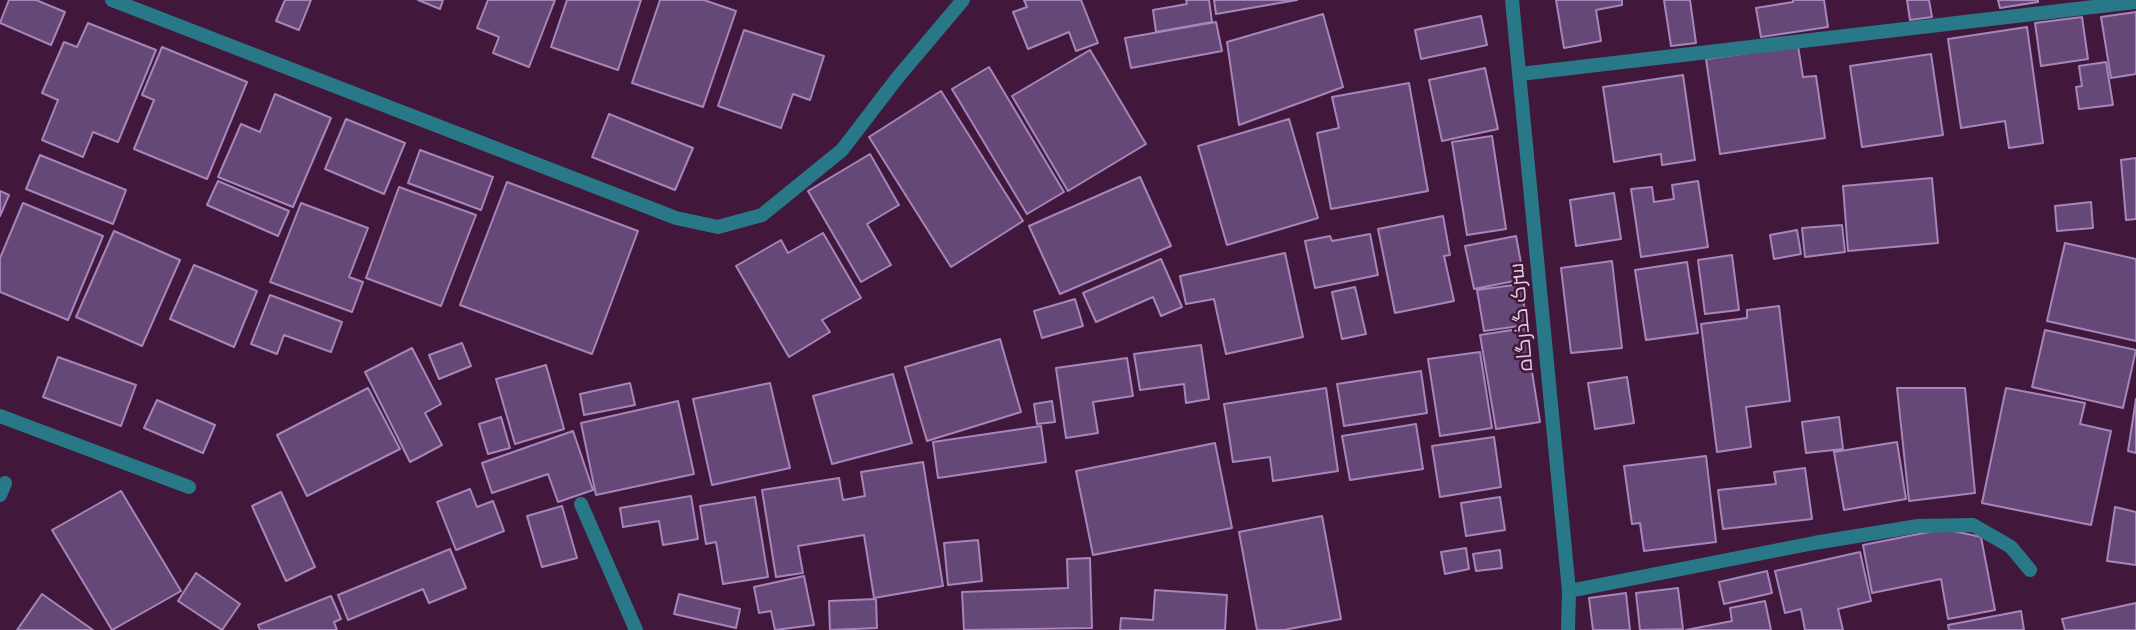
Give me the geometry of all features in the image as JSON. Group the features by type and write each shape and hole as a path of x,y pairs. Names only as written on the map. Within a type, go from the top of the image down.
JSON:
{"street":[{"path":"112,0 676,218 718,227 762,215 842,150 898,77 963,0"},
{"name":"سرک گذرگاه","path":"1512,0 1569,591 1568,630"},
{"path":"1520,75 2136,2"},
{"path":"0,416 189,487"},
{"path":"581,504 636,630"},
{"path":"1569,591 1814,542 1918,526 1973,525 2011,547 2030,570"}],"building":[{"path":"9,0 36,0 65,12 51,45 0,23"},
{"path":"285,0 311,0 299,30 276,21"},
{"path":"418,0 443,0 440,9"},
{"path":"488,0 555,0 529,67 493,53 499,37 477,28"},
{"path":"567,0 641,0 618,70 551,47"},
{"path":"660,0 704,0 736,11 703,107 632,83"},
{"path":"1024,0 1081,0 1098,43 1076,51 1069,32 1028,49 1013,12 1027,7"},
{"path":"1186,0 1209,0 1212,22 1156,32 1153,10 1187,4"},
{"path":"1214,0 1297,0 1216,14"},
{"path":"1556,0 1622,0 1622,5 1596,10 1601,41 1564,48"},
{"path":"1664,0 1690,0 1696,43 1671,46"},
{"path":"1793,0 1824,0 1828,27 1761,37 1756,8"},
{"path":"1907,0 1929,0 1932,17 1910,20"},
{"path":"1998,0 2038,0 2038,2 2000,8"},
{"path":"2136,12 2136,74 2111,78 2101,17"},
{"path":"1323,14 1343,87 1239,125 1227,42"},
{"path":"1481,16 1487,45 1421,59 1415,30"},
{"path":"2082,17 2088,59 2041,66 2035,23"},
{"path":"1216,22 1222,51 1131,68 1125,38"},
{"path":"88,23 156,50 118,142 93,132 83,157 42,140 58,100 42,93 64,42 77,47"},
{"path":"2027,27 2043,143 2009,148 2005,121 1961,128 1948,39"},
{"path":"744,30 824,56 810,100 793,94 781,128 718,106"},
{"path":"1798,46 1803,77 1816,76 1825,138 1720,154 1706,59"},
{"path":"162,47 247,82 207,179 134,149 154,100 142,95"},
{"path":"1090,50 1146,144 1068,191 1012,96"},
{"path":"1931,54 1943,135 1862,147 1850,66"},
{"path":"2106,62 2113,105 2079,109 2076,87 2082,86 2079,66"},
{"path":"989,67 1064,192 1027,214 952,89"},
{"path":"1485,68 1498,129 1442,141 1429,80"},
{"path":"1683,75 1695,160 1662,165 1661,154 1614,162 1603,87"},
{"path":"1409,83 1428,191 1331,209 1317,133 1339,128 1332,97"},
{"path":"941,91 1023,221 951,267 869,137"},
{"path":"275,94 331,118 293,207 218,177 241,124 260,132"},
{"path":"609,114 693,148 675,190 592,157"},
{"path":"346,119 405,143 384,194 325,169"},
{"path":"1289,119 1318,218 1227,245 1198,146"},
{"path":"1492,136 1506,229 1467,235 1452,142"},
{"path":"420,150 493,177 481,210 408,183"},
{"path":"870,154 899,205 867,224 891,265 861,282 808,191"},
{"path":"40,155 126,190 113,224 26,189"},
{"path":"2136,158 2136,219 2126,220 2121,160"},
{"path":"1140,177 1171,246 1060,294 1029,226"},
{"path":"1932,178 1938,243 1848,251 1843,186"},
{"path":"218,181 289,211 278,236 207,205"},
{"path":"1698,181 1708,247 1641,257 1631,189 1652,187 1654,202 1674,199 1672,185"},
{"path":"507,182 638,231 592,354 460,305"},
{"path":"399,187 476,215 441,306 366,278"},
{"path":"0,191 9,195 0,216"},
{"path":"1614,193 1621,239 1576,246 1570,200"},
{"path":"2091,202 2093,228 2057,231 2055,206"},
{"path":"23,203 103,236 68,320 0,292 0,258"},
{"path":"301,203 368,228 349,277 363,282 352,312 270,282"},
{"path":"1443,216 1450,255 1444,256 1454,301 1395,313 1378,229"},
{"path":"1842,225 1845,252 1805,257 1802,228"},
{"path":"1797,230 1801,254 1774,259 1770,235"},
{"path":"114,231 180,260 142,346 76,317"},
{"path":"823,233 861,298 822,320 830,332 789,357 736,266 781,240 788,253"},
{"path":"1370,234 1378,275 1315,288 1305,241 1330,236 1332,241"},
{"path":"1516,236 1524,279 1474,289 1465,246"},
{"path":"2065,243 2136,259 2136,341 2047,321"},
{"path":"1285,253 1303,337 1226,354 1214,299 1186,304 1180,276"},
{"path":"1732,255 1739,310 1705,314 1698,260"},
{"path":"1161,259 1182,307 1161,316 1153,297 1096,322 1083,293"},
{"path":"1612,261 1622,348 1571,353 1561,268"},
{"path":"1687,262 1698,333 1646,340 1635,270"},
{"path":"194,265 257,291 234,347 170,319"},
{"path":"1521,284 1527,325 1484,331 1477,290"},
{"path":"1355,287 1366,334 1342,339 1332,292"},
{"path":"270,295 342,322 331,352 284,335 277,354 251,344"},
{"path":"1075,299 1083,326 1042,338 1034,311"},
{"path":"1779,306 1790,401 1746,407 1751,447 1717,452 1701,324 1747,318 1747,310"},
{"path":"1525,328 1540,422 1496,429 1480,335"},
{"path":"2045,330 2136,350 2123,408 2032,387"},
{"path":"1000,339 1021,412 927,441 905,367"},
{"path":"462,343 471,366 439,379 429,355"},
{"path":"1201,345 1209,399 1186,403 1184,384 1140,390 1134,354"},
{"path":"412,348 441,404 425,413 442,445 410,462 365,372"},
{"path":"1480,352 1492,428 1440,436 1428,359"},
{"path":"58,357 136,385 121,426 43,397"},
{"path":"1127,358 1133,396 1093,402 1098,433 1066,438 1056,368"},
{"path":"546,365 564,429 515,444 496,379"},
{"path":"1421,371 1427,413 1344,426 1337,384"},
{"path":"893,374 912,443 832,464 813,396"},
{"path":"1627,377 1634,423 1595,429 1588,383"},
{"path":"630,383 635,405 584,415 580,394"},
{"path":"770,383 790,468 712,485 693,399"},
{"path":"368,388 400,449 307,496 277,435"},
{"path":"1326,388 1338,471 1273,481 1270,457 1233,462 1224,404"},
{"path":"1897,388 1965,388 1975,493 1909,501"},
{"path":"2006,388 2085,403 2080,424 2111,431 2091,525 1982,503"},
{"path":"2136,399 2136,453 2128,451"},
{"path":"157,400 215,425 203,453 144,428"},
{"path":"678,401 694,474 596,495 581,423"},
{"path":"1052,401 1055,422 1037,424 1034,404"},
{"path":"501,417 510,448 488,454 479,424"},
{"path":"1839,417 1843,449 1806,453 1802,422"},
{"path":"1416,424 1423,469 1350,480 1342,436"},
{"path":"1041,426 1046,462 938,478 933,442"},
{"path":"573,431 593,490 558,502 548,474 492,493 482,463"},
{"path":"1494,437 1501,487 1440,497 1432,446"},
{"path":"1897,442 1906,499 1844,510 1834,452"},
{"path":"1215,443 1232,528 1093,555 1076,471"},
{"path":"1706,456 1716,542 1644,551 1640,523 1632,524 1624,466"},
{"path":"923,462 943,586 874,598 864,535 798,546 803,573 776,577 762,490 839,478 843,500 865,496 861,472"},
{"path":"1805,468 1812,519 1723,529 1718,490 1776,484 1774,472"},
{"path":"470,489 477,507 493,501 504,531 456,550 437,502"},
{"path":"121,491 181,591 112,630 52,530"},
{"path":"281,492 315,567 286,581 252,506"},
{"path":"691,496 698,539 663,545 659,521 623,527 620,508"},
{"path":"755,497 768,577 723,584 716,542 706,544 700,506"},
{"path":"1500,497 1505,530 1466,536 1461,503"},
{"path":"562,506 577,558 542,567 527,516"},
{"path":"2115,507 2136,512 2136,565 2107,561"},
{"path":"1322,516 1341,619 1284,630 1257,630 1239,532"},
{"path":"1944,529 1981,537 1995,610 1948,619 1941,579 1872,593 1863,545"},
{"path":"978,540 982,581 948,585 944,543"},
{"path":"1466,548 1469,569 1445,574 1441,552"},
{"path":"450,549 466,588 429,603 423,589 348,620 338,595"},
{"path":"1500,550 1502,568 1476,571 1473,554"},
{"path":"1860,552 1871,601 1838,609 1843,630 1805,630 1801,609 1785,613 1775,571"},
{"path":"1090,558 1092,628 964,630 962,592 1068,588 1067,559"},
{"path":"1767,571 1772,593 1724,604 1719,582"},
{"path":"196,573 240,604 222,630 178,601"},
{"path":"804,576 814,625 775,630 771,611 759,613 754,587"},
{"path":"1678,588 1683,629 1640,630 1636,593"},
{"path":"1155,590 1227,595 1225,630 1120,630 1121,618 1153,620"},
{"path":"1626,593 1630,630 1593,630 1589,598"},
{"path":"42,594 93,630 17,630"},
{"path":"679,594 740,609 736,628 674,614"},
{"path":"331,596 341,619 334,622 337,630 260,630 258,625"},
{"path":"876,599 877,628 830,630 829,601"},
{"path":"1765,601 1771,630 1686,630 1732,621 1730,608"},
{"path":"2136,603 2136,630 2065,630 2062,619"},
{"path":"2021,611 2024,630 1949,630 1948,625"}]}
